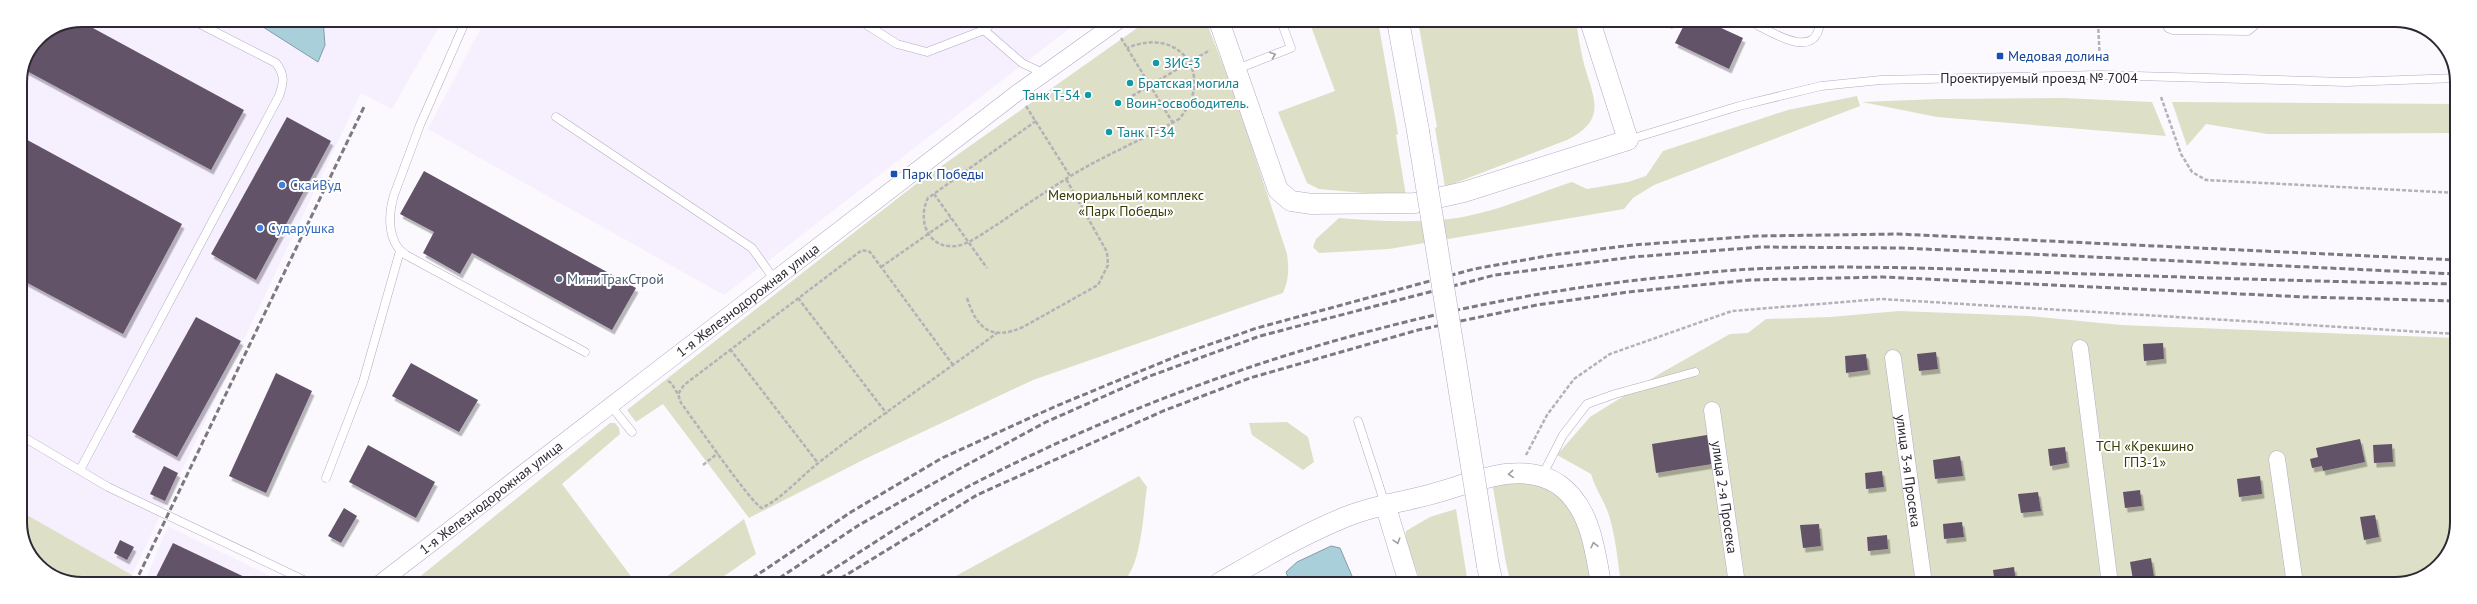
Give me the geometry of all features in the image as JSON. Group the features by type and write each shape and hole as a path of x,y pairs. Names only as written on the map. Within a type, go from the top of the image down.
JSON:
{"main road":[{"path":"1399,27 1418,131 1490,575"}],"street":[{"name":"1-я Железнодорожная улица","path":"388,577 1043,73 1108,27"},
{"path":"1221,27 1274,183 1282,195 1296,202 1329,205 1415,203 1464,192 1628,140 1592,27"},
{"path":"2080,348 2109,577"},
{"name":"улица 3-я Просека","path":"1893,358 1923,577"},
{"name":"улица 2-я Просека","path":"1712,410 1736,577"},
{"path":"2277,459 2294,577"},
{"path":"1230,577 1320,529 1348,516 1385,504 1433,494 1492,476 1519,473 1542,477 1562,487 1580,507 1591,532 1600,577"},
{"path":"1385,504 1407,577"}],"lane":[{"path":"80,470 279,96 284,83 284,73 276,63 206,27"},
{"path":"463,27 420,125 390,207 392,233 400,251 585,352"},
{"path":"870,27 897,44 927,52 984,30 987,27"},
{"path":"1236,69 1291,48 1283,27"},
{"path":"1762,27 1799,44 1813,40 1819,31 1820,27"},
{"path":"2168,27 2173,30 2248,31 2253,27"},
{"path":"984,30 1022,63 1043,73"},
{"name":"Проектируемый проезд № 7004","path":"1628,140 1739,106 1821,86 1881,80 2100,75 2346,82 2450,78"},
{"path":"556,117 752,248 774,279"},
{"path":"326,478 362,382 400,251"},
{"path":"1542,477 1563,435 1587,404 1615,394 1695,372"},
{"path":"611,406 632,432"},
{"path":"1358,421 1385,504"},
{"path":"27,440 108,487 297,577"}],"path":[{"path":"1117,27 1127,48 1173,123"},
{"path":"2098,27 2100,62"},
{"path":"1036,121 928,198 923,208 923,219 928,235 935,243 947,246 969,242 1070,176 1173,123 1185,113 1193,96 1194,82 1188,63 1173,46 1158,41 1143,42 1127,48"},
{"path":"1127,99 1213,48"},
{"path":"1017,93 1070,176"},
{"path":"2161,97 2181,154 2192,172 2206,180 2450,193"},
{"path":"967,298 972,314 979,324 991,332 1012,332 1093,289 1104,277 1108,265 1107,252 1066,179"},
{"path":"934,193 987,268"},
{"path":"881,267 951,218"},
{"path":"953,366 870,252 862,250 684,385 678,394 681,403 754,501 762,508 818,463 887,414 953,366 998,333"},
{"path":"798,298 887,414"},
{"path":"1525,457 1547,414 1574,379 1610,354 1732,311 1881,299 2450,334"},
{"path":"730,349 818,463"},
{"path":"703,465 718,453"}],"shaded area":[{"path":"82,27 439,27 392,109 361,93 132,575 27,515 27,82 28,71 36,51 51,36 71,28"},
{"path":"481,27 1071,27 724,295 428,129"},
{"path":"168,526 272,577 147,577"}],"green space":[{"name":"Мемориальный комплекс «Парк Победы»","path":"1138,27 1208,27 1236,99 1287,254 1288,274 1286,283 1283,293 1033,380 865,459 749,518 663,404 636,422 627,410 916,184"},
{"path":"1311,27 1379,27 1398,134 1396,135 1408,208 1375,194 1319,189 1307,183 1278,112 1335,91"},
{"path":"1419,27 1577,27 1594,106 1593,115 1589,124 1580,132 1567,140 1445,187 1435,128 1437,127"},
{"path":"1857,96 1860,106 1654,185 1633,198 1624,209 1389,249 1319,253 1313,247 1316,239 1339,218 1394,221 1449,219 1465,217 1496,209 1572,182 1587,189 1628,182 1646,176 1663,151 1788,110"},
{"path":"2063,98 2152,102 2166,136 1937,117 1862,102 1938,99"},
{"path":"2172,102 2450,104 2450,133 2267,134 2206,124 2187,146"},
{"name":"ТСН «Крекшино ГПЗ-1»","path":"1899,311 2029,316 2121,325 2450,338 2450,522 2446,543 2443,550 2436,558 2422,570 2402,577 1620,577 1610,519 1591,474 1557,455 1590,417 1661,373 1730,334 1748,333 1766,319 1830,317"},
{"path":"1287,422 1308,437 1314,462 1303,470 1252,435 1249,423"},
{"path":"610,423 615,423 619,428 620,434 562,484 632,577 419,577"},
{"path":"1139,476 1147,487 1143,525 1137,553 1133,566 1127,577 954,577"},
{"path":"1511,479 1549,485 1577,513 1595,577 1509,577 1492,482"},
{"path":"1456,509 1467,577 1419,577 1405,539 1406,531 1430,517"},
{"path":"27,515 132,575 131,577 82,577 71,576 54,570 36,553 31,543 27,526"},
{"path":"744,519 756,554 723,577 666,577"}],"water":[{"path":"263,27 324,27 325,45 318,62"},
{"path":"1331,546 1340,548 1352,577 1288,577 1286,572 1297,562"}],"building":[{"path":"91,27 244,110 211,170 28,72 36,51 51,36 61,31 71,28"},
{"path":"1683,27 1719,27 1743,38 1729,69 1675,43"},
{"path":"287,117 331,141 256,280 211,254"},
{"path":"27,140 182,224 123,334 27,283"},
{"path":"424,171 636,288 612,330 472,253 460,274 423,253 434,232 400,214"},
{"path":"196,317 241,341 177,457 132,432"},
{"path":"2163,343 2164,359 2144,361 2143,344"},
{"path":"1936,352 1938,369 1919,371 1917,354"},
{"path":"1866,354 1868,370 1846,373 1845,356"},
{"path":"411,363 478,400 459,432 392,396"},
{"path":"276,373 312,391 266,493 229,476"},
{"path":"1707,435 1712,464 1656,473 1652,444"},
{"path":"2360,439 2365,462 2323,471 2322,466 2312,468 2310,459 2318,457 2316,448"},
{"path":"2392,444 2393,462 2374,463 2373,445"},
{"path":"368,445 435,482 416,518 349,482"},
{"path":"2065,447 2067,463 2050,466 2048,449"},
{"path":"1960,456 1963,476 1935,479 1933,460"},
{"path":"164,466 178,473 165,501 150,494"},
{"path":"1882,471 1884,487 1866,489 1865,473"},
{"path":"2260,476 2262,494 2239,497 2237,479"},
{"path":"2140,490 2142,506 2125,508 2123,492"},
{"path":"2038,492 2041,511 2021,513 2018,494"},
{"path":"344,508 357,516 341,543 328,536"},
{"path":"2375,515 2379,537 2364,540 2360,517"},
{"path":"1962,522 1964,537 1944,539 1943,524"},
{"path":"1819,524 1821,546 1803,548 1800,525"},
{"path":"1887,535 1888,549 1868,551 1867,537"},
{"path":"120,540 134,547 127,560 114,553"},
{"path":"173,543 245,577 156,577"},
{"path":"2151,558 2154,577 2132,577 2130,562"},
{"path":"2014,567 2015,577 1994,577 1993,570"}],"railway":[{"path":"138,577 364,107"},
{"path":"754,577 851,512 942,458 1054,407 1182,354 1257,328 1474,269 1552,255 1633,245 1756,236 1898,234 2450,260"},
{"path":"781,577 859,525 959,469 1046,422 1150,376 1260,336 1495,275 1633,257 1761,247 1902,248 2450,274"},
{"path":"821,577 871,544 952,495 1056,444 1140,407 1227,375 1315,347 1404,322 1494,302 1585,287 1734,270 1837,267 1920,268 2450,284"},
{"path":"843,577 977,495 1163,411 1250,378 1418,330 1537,305 1628,292 1750,280 1883,277 2305,297 2450,301"}],"place":[{"name":"Медовая долина","path":"2000,56"},
{"name":"ЗИС-3","path":"1156,63"},
{"name":"Братская могила","path":"1130,83"},
{"name":"Танк Т-54","path":"1088,95"},
{"name":"Воин-освободитель.","path":"1118,103"},
{"name":"Танк Т-34","path":"1109,132"},
{"name":"Парк Победы","path":"894,174"},
{"name":"СкайВуд","path":"282,185"},
{"name":"Сударушка","path":"260,228"},
{"name":"МиниТракСтрой","path":"559,279"}]}
